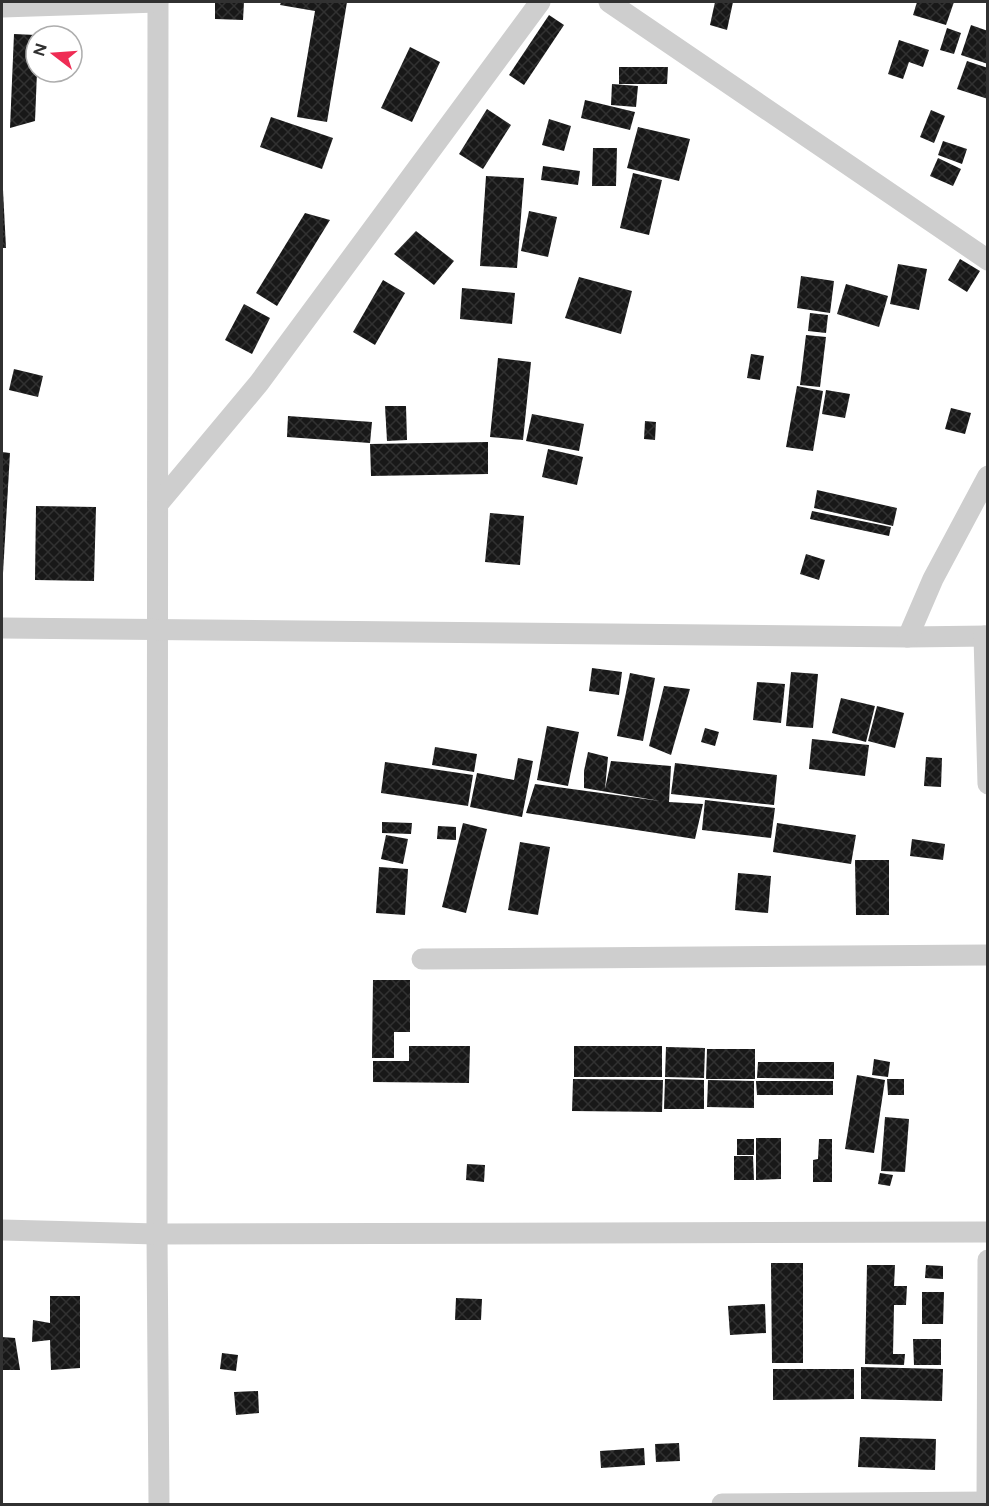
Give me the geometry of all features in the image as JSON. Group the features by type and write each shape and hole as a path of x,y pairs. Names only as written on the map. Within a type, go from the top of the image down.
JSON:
{"street":[{"path":"2,7 158,2 157,1234 159,1504"},
{"path":"158,504 259,383 540,2"},
{"path":"609,2 987,260"},
{"path":"908,637 933,579 987,476"},
{"path":"2,628 986,636 987,784"},
{"path":"422,959 987,955"},
{"path":"2,1230 157,1234 987,1232"},
{"path":"722,1504 987,1503 987,1260"}],"building":[{"path":"215,2 244,2 243,20 215,19"},
{"path":"281,2 347,2 327,122 297,117 315,11 280,5"},
{"path":"715,2 733,2 727,30 710,25"},
{"path":"917,2 954,2 946,25 913,15"},
{"path":"549,15 564,25 524,85 509,75"},
{"path":"971,25 988,31 988,64 961,55"},
{"path":"947,28 961,33 954,54 940,50"},
{"path":"14,34 24,34 24,84 37,84 35,121 10,128"},
{"path":"899,40 929,50 923,67 909,62 903,79 888,74"},
{"path":"410,47 440,62 412,122 381,108"},
{"path":"967,61 988,68 988,99 957,89"},
{"path":"619,67 668,67 667,84 619,84"},
{"path":"612,84 638,86 636,107 611,105"},
{"path":"585,100 635,112 630,130 581,118"},
{"path":"487,109 511,125 483,169 459,154"},
{"path":"931,110 945,116 934,143 920,137"},
{"path":"271,117 333,138 322,169 260,147"},
{"path":"549,119 571,126 564,151 542,145"},
{"path":"638,127 690,139 679,181 627,168"},
{"path":"943,141 967,149 962,164 938,155"},
{"path":"593,148 617,148 616,186 592,186"},
{"path":"938,158 961,169 953,186 930,176"},
{"path":"543,166 580,171 578,185 541,180"},
{"path":"633,173 662,180 649,235 620,228"},
{"path":"486,176 524,178 517,268 480,266"},
{"path":"3,190 6,248 2,248"},
{"path":"529,211 557,217 548,257 521,251"},
{"path":"305,213 330,220 277,306 256,293"},
{"path":"416,231 454,261 434,285 394,254"},
{"path":"960,259 980,271 967,292 948,280"},
{"path":"898,264 927,269 919,310 890,304"},
{"path":"801,276 834,281 830,313 797,308"},
{"path":"579,277 632,291 621,334 565,318"},
{"path":"383,280 405,293 375,345 353,332"},
{"path":"846,284 888,296 879,327 837,314"},
{"path":"462,288 515,293 512,324 460,319"},
{"path":"244,304 270,318 252,354 225,340"},
{"path":"810,313 828,315 826,333 808,331"},
{"path":"806,335 826,337 820,387 800,385"},
{"path":"751,354 764,356 760,380 747,378"},
{"path":"498,358 531,362 523,440 490,437"},
{"path":"14,369 43,376 38,397 9,390"},
{"path":"797,386 823,391 813,451 786,447"},
{"path":"826,390 850,394 845,418 822,414"},
{"path":"385,406 406,406 407,440 387,441"},
{"path":"951,408 971,413 965,434 945,429"},
{"path":"532,414 584,424 579,451 526,441"},
{"path":"288,416 372,422 370,443 287,437"},
{"path":"645,421 656,422 655,440 644,439"},
{"path":"488,442 488,474 371,476 370,444"},
{"path":"548,449 583,457 577,485 542,477"},
{"path":"2,452 10,453 3,573 2,573"},
{"path":"817,490 897,508 893,526 814,508"},
{"path":"36,506 96,507 94,581 35,580"},
{"path":"812,511 891,527 889,536 810,519"},
{"path":"490,513 524,516 520,565 485,562"},
{"path":"806,554 825,560 819,580 800,574"},
{"path":"592,668 622,672 619,695 589,691"},
{"path":"791,672 818,674 813,728 786,726"},
{"path":"630,673 655,678 643,741 617,736"},
{"path":"757,682 785,684 781,723 753,720"},
{"path":"664,686 690,689 671,755 649,746"},
{"path":"841,698 875,706 866,742 832,733"},
{"path":"877,706 904,713 895,748 868,741"},
{"path":"547,726 579,732 568,786 537,780"},
{"path":"705,728 719,732 715,746 701,742"},
{"path":"812,739 869,745 865,776 809,769"},
{"path":"435,747 477,754 474,772 432,765"},
{"path":"588,752 608,757 605,789 611,761 671,766 669,802 703,804 695,839 526,813 535,784 660,801 584,788 584,771"},
{"path":"926,757 942,758 941,787 924,786"},
{"path":"518,758 533,761 522,817 470,807 477,773 514,780"},
{"path":"385,762 473,775 468,806 381,793"},
{"path":"675,763 777,775 774,805 671,794"},
{"path":"705,800 775,808 771,838 702,830"},
{"path":"382,822 412,823 411,834 382,833"},
{"path":"463,823 487,829 466,913 442,907"},
{"path":"777,823 856,835 851,864 773,852"},
{"path":"438,826 456,827 456,840 437,839"},
{"path":"386,835 408,839 403,864 381,859"},
{"path":"912,839 945,844 943,860 910,856"},
{"path":"520,842 550,847 538,915 508,910"},
{"path":"855,860 889,860 889,915 856,915"},
{"path":"379,867 408,869 405,915 376,913"},
{"path":"738,873 771,876 768,913 735,910"},
{"path":"373,980 410,980 410,1032 394,1032 394,1058 372,1058"},
{"path":"409,1046 470,1046 469,1083 373,1082 373,1061 409,1061"},
{"path":"574,1046 662,1046 662,1077 574,1077"},
{"path":"666,1047 705,1048 704,1078 665,1077"},
{"path":"707,1049 755,1049 755,1079 706,1079"},
{"path":"874,1059 890,1062 888,1077 872,1075"},
{"path":"758,1062 834,1062 834,1079 757,1078"},
{"path":"857,1075 885,1080 874,1153 845,1149"},
{"path":"573,1079 663,1080 662,1112 572,1111"},
{"path":"665,1079 704,1080 704,1109 664,1109"},
{"path":"887,1079 904,1079 904,1095 888,1095"},
{"path":"708,1080 754,1081 754,1108 707,1107"},
{"path":"756,1081 833,1081 833,1095 757,1095"},
{"path":"885,1117 909,1119 905,1172 881,1171"},
{"path":"756,1138 781,1138 781,1179 756,1180"},
{"path":"737,1139 754,1139 754,1155 737,1155"},
{"path":"819,1139 832,1139 832,1182 813,1182 813,1160 818,1159"},
{"path":"734,1156 753,1156 754,1180 734,1180"},
{"path":"467,1164 485,1165 484,1182 466,1180"},
{"path":"880,1173 893,1175 890,1186 878,1184"},
{"path":"771,1263 803,1263 803,1363 772,1363"},
{"path":"867,1265 895,1265 894,1286 907,1286 906,1305 894,1305 893,1354 905,1354 904,1365 865,1364"},
{"path":"926,1265 943,1266 943,1279 925,1278"},
{"path":"922,1292 944,1292 943,1324 922,1324"},
{"path":"50,1296 80,1296 80,1368 51,1370 50,1340 32,1342 33,1320 50,1323"},
{"path":"456,1298 482,1299 481,1320 455,1320"},
{"path":"765,1304 766,1333 730,1335 728,1306"},
{"path":"2,1337 15,1338 20,1370 2,1370"},
{"path":"913,1339 941,1339 941,1365 914,1365"},
{"path":"222,1353 238,1355 236,1371 220,1369"},
{"path":"861,1367 943,1369 942,1401 861,1399"},
{"path":"773,1369 854,1369 854,1399 773,1400"},
{"path":"258,1391 259,1413 236,1415 234,1392"},
{"path":"860,1437 936,1439 935,1470 858,1467"},
{"path":"679,1443 680,1461 656,1462 655,1444"},
{"path":"644,1448 645,1465 601,1468 600,1451"}]}
